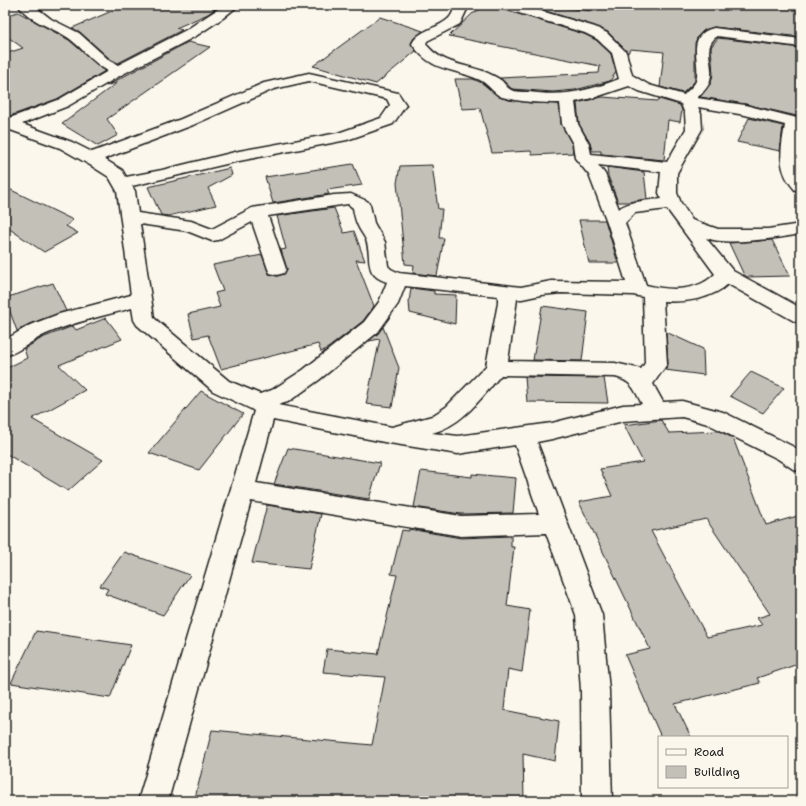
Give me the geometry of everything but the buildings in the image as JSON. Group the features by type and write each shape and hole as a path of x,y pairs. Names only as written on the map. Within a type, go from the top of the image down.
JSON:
{"street":[{"path":"25,5 46,22 74,36 104,63 118,71"},
{"path":"6,124 63,103 118,71 185,37 214,19 232,5"},
{"path":"462,5 454,21 435,33 421,39 419,44 427,54 440,62 486,76 498,85 505,93 522,96 567,98 595,93 630,80"},
{"path":"507,5 590,30 602,36 619,52 625,77 644,88 687,101 745,110 797,123 789,158 794,180 801,186"},
{"path":"687,101 703,82 704,58 702,46 706,38 714,32 801,43"},
{"path":"91,158 186,122 269,86 309,77 393,96 398,105 387,121 341,137 239,156 162,176 121,183"},
{"path":"567,98 570,124 581,144 583,158 597,174 646,292 656,364 642,384"},
{"path":"687,101 693,114 694,129 669,173 668,193 672,203 686,224 726,275 801,316"},
{"path":"34,135 63,103"},
{"path":"6,124 66,145 91,158 116,174 126,191 144,320 221,386 262,407 389,435 458,446 552,431 623,413 682,409 715,418 786,453 801,463"},
{"path":"583,158 672,168"},
{"path":"129,217 191,226 212,236 258,212 334,200 351,199 361,205 367,227 376,240 377,263 380,271 388,276 398,279 522,293 532,289 548,288 646,292 672,296 693,294 719,283 726,275"},
{"path":"616,222 629,209 672,203"},
{"path":"258,212 277,268"},
{"path":"686,224 716,235 768,234 801,229"},
{"path":"153,801 241,490 262,407 310,375 371,327 388,304 398,279"},
{"path":"389,435 438,423 454,413 496,368 508,303 507,291"},
{"path":"5,349 37,330 66,319 141,299"},
{"path":"496,368 615,370 634,374 642,384 657,411"},
{"path":"523,436 589,616 595,691 597,801"},
{"path":"241,490 460,526 555,523"}]}
